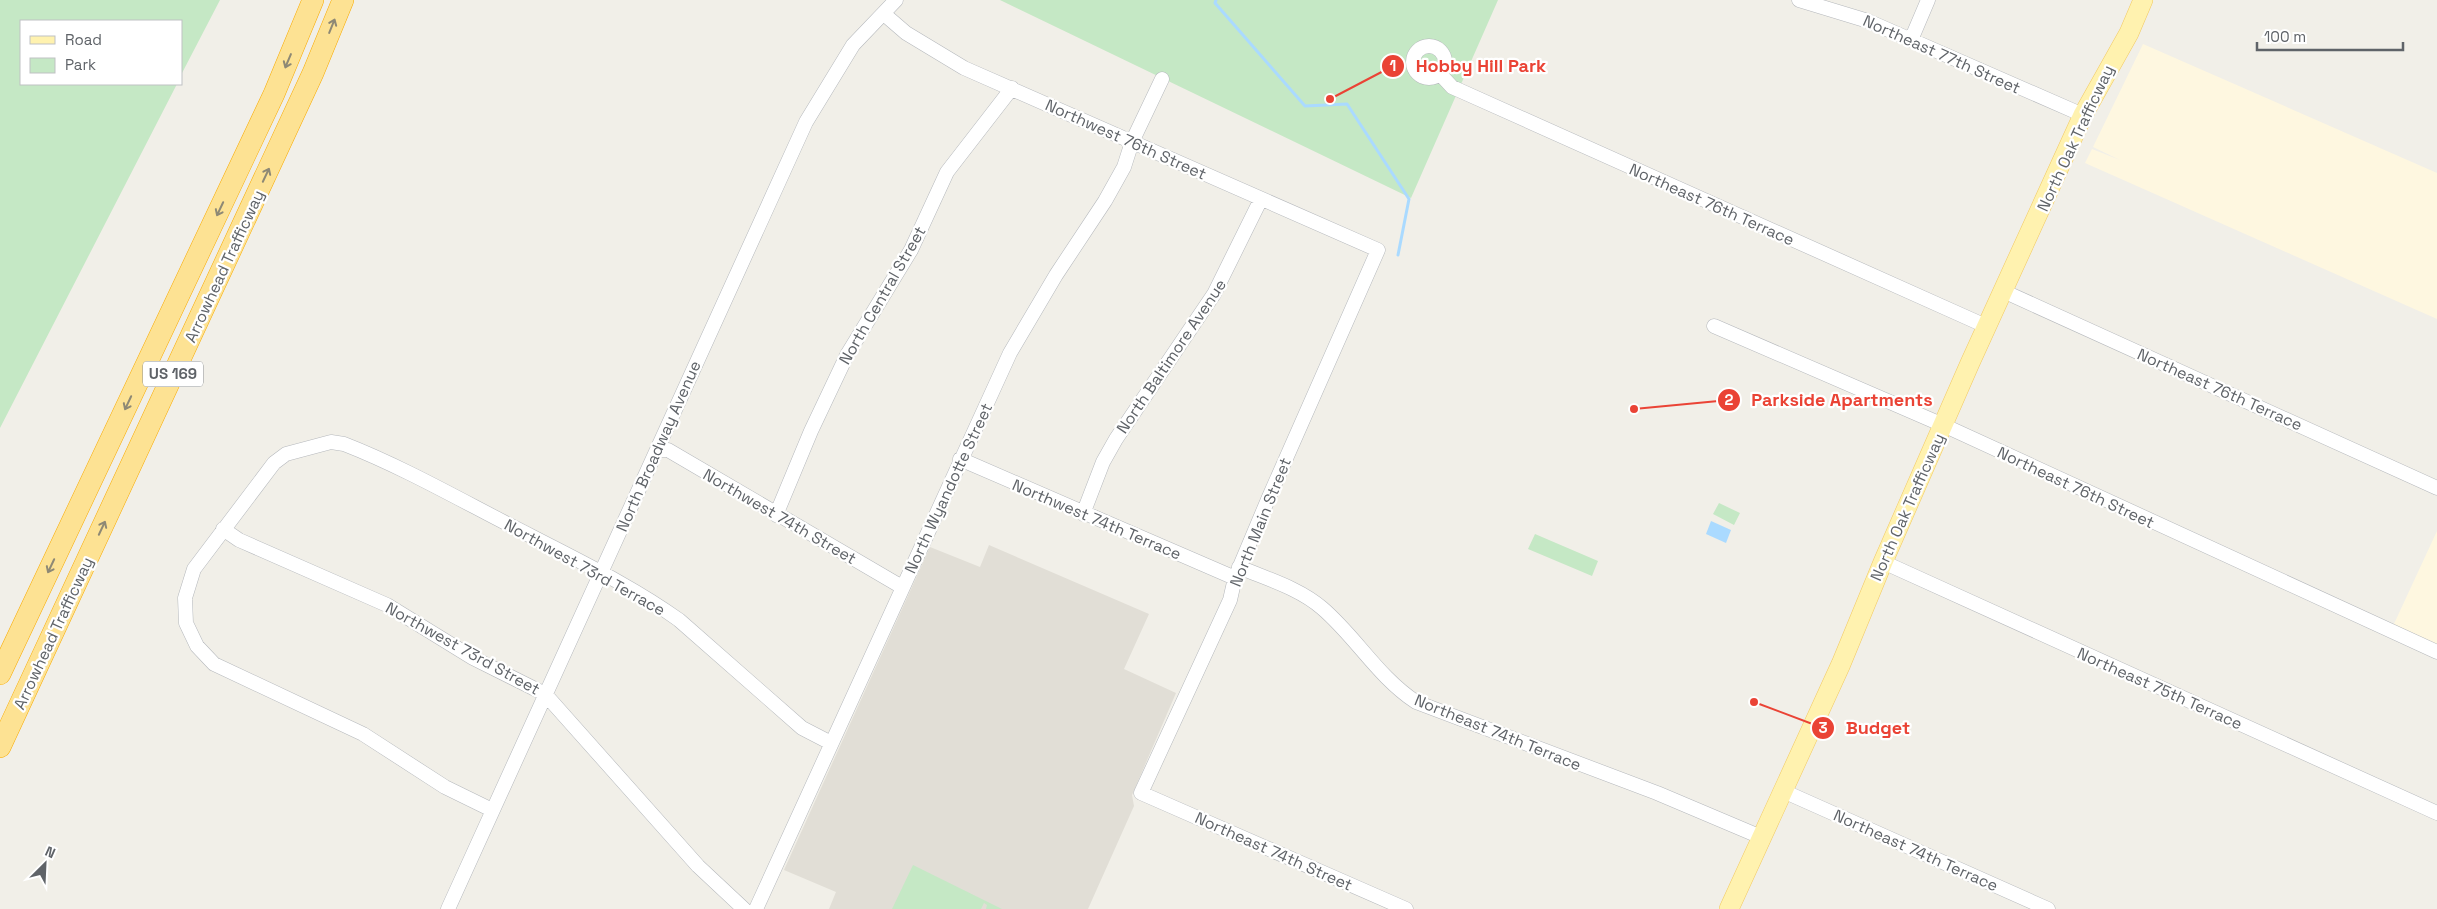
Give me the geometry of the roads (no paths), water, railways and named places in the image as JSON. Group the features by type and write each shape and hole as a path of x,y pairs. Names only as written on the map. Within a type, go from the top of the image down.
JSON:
{"highway":[{"name":"Arrowhead Trafficway","path":"0,674 274,94 313,0"},
{"name":"Arrowhead Trafficway","path":"0,747 313,73 343,0"}],"main road":[{"name":"North Oak Trafficway","path":"1729,909 1851,642 1883,562 1943,425 2083,115 2129,33 2143,0"}],"street":[{"name":"North Broadway Avenue","path":"448,909 806,122 853,45 896,0"},
{"name":"Northeast 77th Street","path":"1798,0 1868,21 2083,115"},
{"path":"1911,40 1928,0"},
{"name":"Northwest 76th Street","path":"884,14 906,33 941,56 1378,250"},
{"name":"Northeast 76th Terrace","path":"1440,74 1452,87 1988,327"},
{"name":"North Wyandotte Street","path":"756,909 1010,353 1056,275 1105,201 1124,167 1132,142 1162,79"},
{"name":"North Central Street","path":"776,515 811,431 846,356 911,250 947,172 1012,88"},
{"name":"North Baltimore Avenue","path":"1083,514 1104,462 1116,439 1214,294 1261,199"},
{"name":"North Main Street","path":"1141,793 1230,600 1237,573 1378,250"},
{"name":"Northeast 76th Terrace","path":"2003,291 2437,488"},
{"name":"Northeast 76th Street","path":"1714,326 1943,425 2437,652"},
{"name":"Northwest 73rd Terrace","path":"492,810 445,787 363,734 214,664 201,650 190,633 184,611 187,586 194,569 274,463 286,454 331,442 350,446 489,513 601,571 672,615 802,728 831,743"},
{"name":"Northwest 74th Street","path":"657,450 668,450 776,515 902,587"},
{"name":"Northwest 74th Terrace","path":"960,459 1083,514 1237,573"},
{"name":"Northwest 73rd Street","path":"223,529 239,540 387,605 473,658 545,694 698,866 744,909"},
{"name":"Northeast 75th Terrace","path":"1883,562 2437,813"},
{"name":"Northeast 74th Terrace","path":"1237,573 1296,591 1320,606 1336,620 1384,676 1416,702 1657,793 1761,837"},
{"name":"Northeast 74th Terrace","path":"1783,791 2048,909"},
{"name":"Northeast 74th Street","path":"1141,793 1406,909"}],"water":[{"path":"1711,521 1731,530 1726,543 1706,534"}],"waterway":[{"path":"1216,0 1215,3 1305,106 1347,104 1409,199 1398,255"}],"place":[{"name":"Hobby Hill Park","path":"1330,99"},
{"name":"Parkside Apartments","path":"1634,409"},
{"name":"Budget","path":"1754,702"}]}
